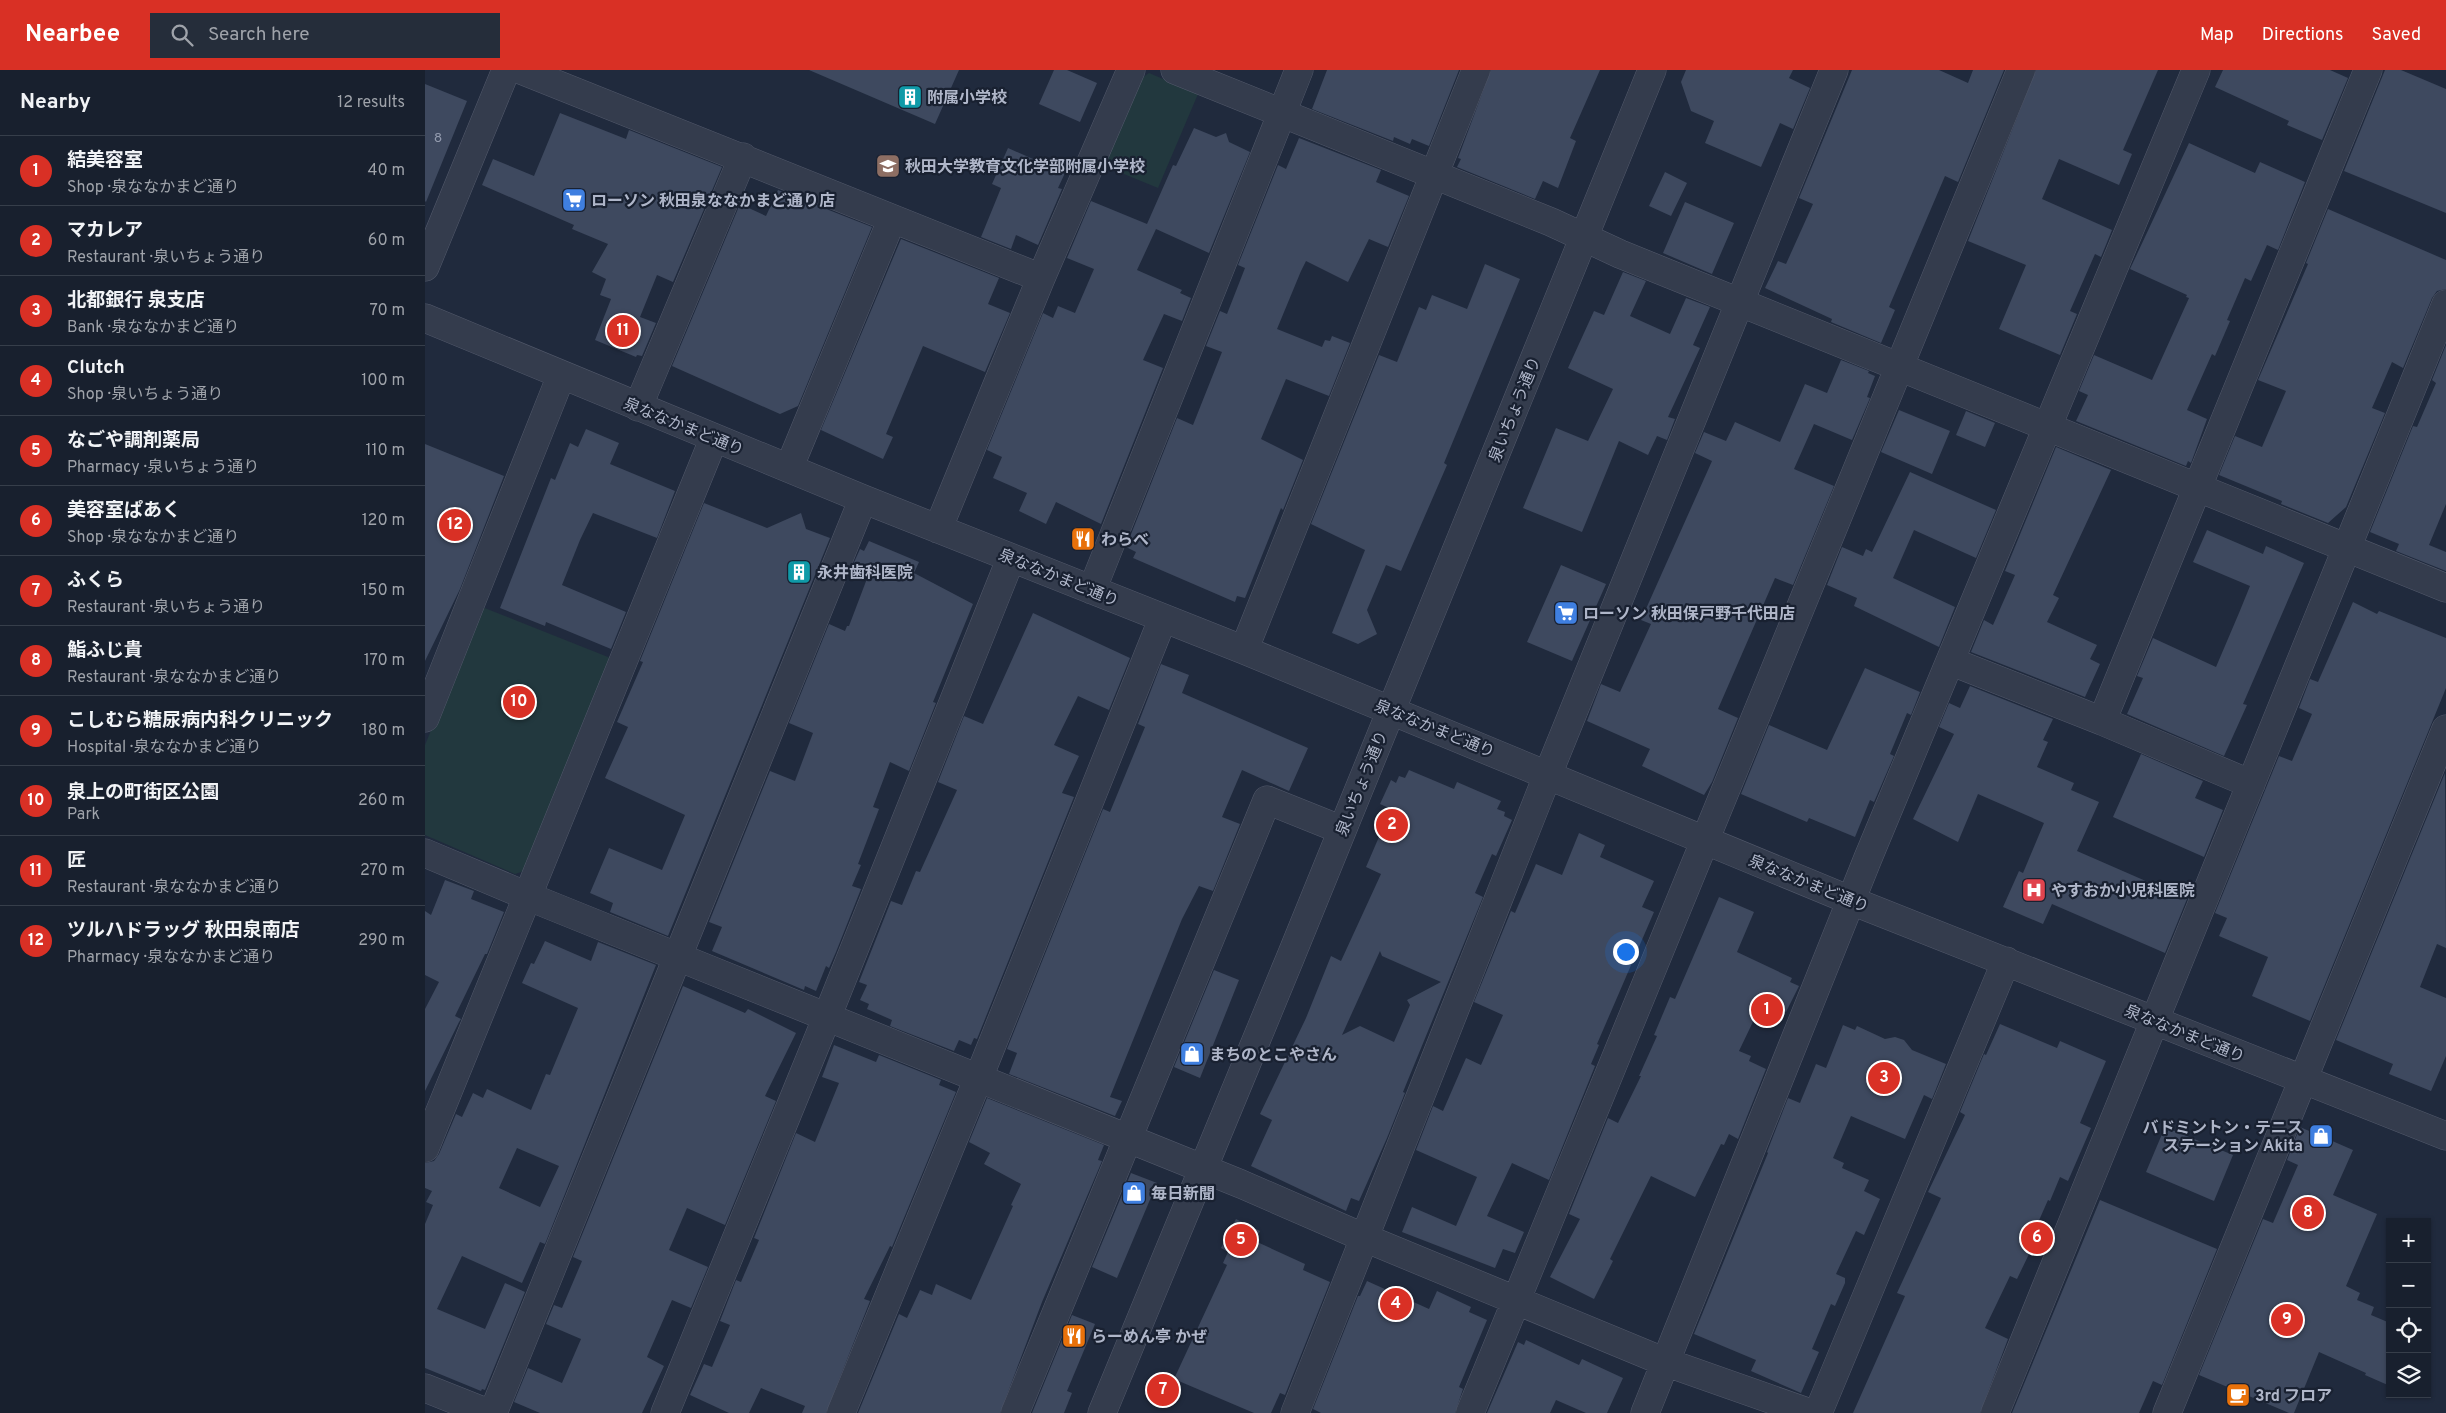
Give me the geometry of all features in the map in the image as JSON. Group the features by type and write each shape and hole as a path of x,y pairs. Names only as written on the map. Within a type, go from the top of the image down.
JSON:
{"street":[{"path":"425,267 506,70"},
{"path":"521,70 743,157 1041,278"},
{"path":"939,529 1041,278 1131,70"},
{"path":"1175,70 1282,112 2049,428 2446,588"},
{"path":"1092,590 1299,70"},
{"path":"1244,650 1476,70"},
{"name":"泉いちょう通り","path":"1102,1413 1653,70"},
{"path":"1295,1413 1548,774 1834,70"},
{"path":"1470,1413 2021,70"},
{"path":"1645,1413 1950,660 2049,428 2196,70"},
{"path":"2102,721 2368,70"},
{"path":"638,407 743,157"},
{"path":"789,468 892,219"},
{"path":"1995,1413 2446,304"},
{"name":"泉ななかまど通り","path":"425,318 863,500 1244,650 1852,901 2446,1136"},
{"path":"425,718 561,376"},
{"path":"425,1148 714,438"},
{"path":"493,1413 863,500"},
{"path":"665,1413 827,1017 1011,558"},
{"path":"841,1413 1163,618"},
{"path":"1950,660 2251,784"},
{"path":"2167,1413 2446,729"},
{"path":"1015,1413 1267,800 1341,830"},
{"path":"425,853 527,896 1203,1168 1365,1238 1516,1298 1665,1362 1810,1413"},
{"path":"1818,1413 2006,962"},
{"path":"425,1388 489,1413"}],"green space":[{"path":"1149,73 1198,94 1158,188 1102,165 1136,82"},
{"path":"482,607 613,659 527,870 515,874 425,835 425,745"}],"building":[{"name":"附属小学校","path":"809,70 959,70 935,124"},
{"path":"1054,70 1067,70 1097,83 1080,122 1039,104"},
{"path":"1327,70 1459,70 1429,146 1412,139 1410,144 1394,137 1393,141 1312,109"},
{"path":"1491,70 1600,70 1570,138 1576,141 1558,188 1543,181 1535,199 1457,167 1461,159 1458,158"},
{"path":"1686,70 1793,70 1789,78 1810,88 1793,129 1780,123 1761,167 1705,143 1714,121 1691,111 1681,82"},
{"path":"1852,70 1939,70 1968,83 1973,70 2004,70 1958,182 1945,176 1889,307 1895,310 1881,343 1831,322 1832,319 1765,288 1778,261 1786,264 1813,204 1799,198"},
{"path":"2036,70 2158,70 2123,150 2132,154 2119,185 2059,159 2042,199 2112,230 2101,257 2095,254 2070,311 2077,314 2060,355 1999,329 2026,265 1968,241"},
{"path":"2223,70 2330,70 2348,78 2322,140 2287,125 2289,121 2215,87"},
{"path":"2385,70 2401,70 2446,89 2446,213 2344,171"},
{"path":"425,84 467,101 426,202 425,201"},
{"path":"560,113 626,139 629,130 722,167 673,282 657,275 640,317 656,323 642,356 637,355 636,357 595,340 611,299 600,295 606,279 592,272 608,244 572,229 574,225 482,185 493,159 534,176"},
{"path":"1194,128 1216,137 1226,133 1229,142 1250,152 1209,253 1156,229 1137,270 1182,290 1180,293 1191,298 1182,321 1164,314 1143,360 1163,368 1101,524 1056,502 1046,524 1019,511 1027,493 993,478 1002,457 987,450 1043,313 1053,318 1058,306 1075,313 1094,269 1067,258 1091,201 1147,224 1173,165 1176,166"},
{"path":"1299,138 1381,170 1376,182 1409,196 1388,247 1369,239 1348,282 1306,261 1301,271 1277,329 1322,347 1325,340 1330,341 1332,336 1350,343 1329,396 1286,379 1261,439 1303,460 1283,510 1281,508 1245,598 1237,596 1235,602 1133,558 1136,552 1126,547 1177,418 1193,425 1222,352 1206,346 1220,311 1227,314 1245,268 1238,265 1278,165 1286,169"},
{"path":"2189,143 2255,173 2260,162 2305,182 2278,250 2267,245 2251,281 2245,278 2227,320 2230,321 2215,356 2212,354 2187,410 2207,419 2191,463 2188,461 2186,466 2076,421 2088,395 2079,391 2094,355 2152,380 2189,298 2186,297 2187,295 2130,269"},
{"path":"1008,148 1065,173 1058,188 1062,189 1038,245 1016,235 1011,249 981,237 1001,188 992,184"},
{"path":"1665,172 1687,183 1671,216 1649,206"},
{"path":"778,190 872,227 798,406 780,414 672,366 740,204 766,216"},
{"path":"1685,202 1734,223 1712,274 1663,253"},
{"path":"2328,209 2446,260 2446,289 2437,291 2432,298 2403,368 2392,362 2372,408 2385,413 2346,507 2328,523 2281,504 2282,501 2219,475 2235,436 2262,447 2286,391 2258,380 2308,264 2306,263"},
{"path":"901,239 999,278 988,304 1010,313 985,372 923,346 886,434 893,437 883,459 821,430"},
{"path":"1485,264 1520,279 1444,463 1447,465 1401,571 1386,565 1367,610 1377,634 1358,644 1332,633 1365,550 1311,524 1379,355 1397,362 1419,307 1426,310 1432,295 1467,309"},
{"path":"1623,272 1646,281 1630,316 1670,334 1686,298 1710,307 1693,345 1700,348 1668,417 1675,419 1667,440 1657,436 1648,455 1619,441 1582,532 1523,508 1556,428 1588,441 1613,389 1568,368 1594,311 1604,315"},
{"path":"2446,345 2446,504 2429,545 2446,552 2446,571 2396,551 2399,544 2370,532 2413,426 2417,427 2436,383 2432,380"},
{"path":"1841,360 1869,371 1868,373 1875,376 1867,397 1870,398 1852,440 1814,424 1794,469 1834,486 1793,585 1775,578 1718,709 1738,718 1712,782 1704,795 1642,766 1650,749 1587,721 1601,684 1620,692 1651,624 1641,620 1712,461 1695,453 1704,432 1726,441 1735,422 1780,442 1805,384 1827,393"},
{"path":"1899,410 1950,431 1932,474 1881,452"},
{"path":"1966,411 1995,423 1985,447 1956,435"},
{"path":"586,429 619,443 610,464 675,491 657,538 593,513 580,540 562,585 626,612 611,649 546,622 545,626 500,608 551,478 555,480 570,443 578,447"},
{"path":"425,444 504,476 460,589 425,661"},
{"path":"2056,447 2111,470 2053,595 2059,598 2047,622 2097,645 2090,659 2100,664 2085,697 1971,652 1984,620 1993,625 2015,575 2005,571"},
{"path":"1910,472 1996,510 1976,558 1914,530 1893,578 1955,607 1939,647 1854,606 1857,598 1827,585 1842,547 1863,556 1866,549 1872,552"},
{"path":"704,503 767,528 801,513 806,529 830,538 668,936 610,912 613,903 590,893 609,848 662,870 685,815 605,778 628,727 617,722 643,662 640,661"},
{"path":"2207,530 2263,554 2266,546 2304,563 2243,704 2247,705 2224,756 2127,714 2143,678 2137,676 2153,638 2216,667 2250,586 2193,562"},
{"path":"869,541 919,562 914,573 973,604 933,702 936,703 909,771 890,762 873,807 879,809 858,864 861,865 852,886 861,889 829,968 826,966 816,991 805,986 804,990 712,951 722,927 709,922 770,771 795,781 813,733 789,723 829,624 845,631 847,626 849,626 868,576 851,569 860,549 864,551"},
{"name":"ローソン 秋田保戸野千代田店","path":"1561,565 1606,584 1572,661 1527,642"},
{"path":"2353,602 2377,614 2379,611 2446,638 2446,688 2310,1021 2252,996 2268,957 2219,936 2227,918 2215,913 2279,756 2292,761 2312,714 2299,708 2310,679 2318,682"},
{"path":"1033,613 1130,658 1109,710 1078,696 1054,745 1079,756 1062,793 1074,797 977,1039 974,1038 971,1045 959,1040 954,1051 890,1026 892,1020 867,1009 869,1004 860,1000 867,985 859,982 891,901 902,905 916,871 920,872 957,790 938,782 964,716 983,724"},
{"path":"1161,664 1189,675 1182,693 1308,748 1289,791 1242,770 1222,817 1240,824 1213,891 1199,886 1182,919 1110,1097 1122,1101 1115,1116 1009,1074 1017,1053 1007,1049 1103,809 1110,812 1145,727 1138,724"},
{"path":"1865,668 1920,692 1911,715 1907,713 1890,754 1894,756 1874,802 1870,800 1855,837 1809,818 1807,822 1741,794 1769,725 1827,750"},
{"path":"1970,686 2053,719 2043,740 2048,742 2037,767 2074,783 2071,790 2099,802 2077,851 2187,899 2165,953 2052,904 2043,924 2003,907 2019,871 2023,873 2044,823 1978,794 1958,842 1913,819 1954,734 1939,727 1949,703 1960,708"},
{"path":"2141,754 2203,781 2195,798 2223,810 2204,857 2113,817"},
{"path":"1409,770 1454,789 1457,782 1501,801 1497,809 1505,812 1504,816 1512,820 1496,856 1492,854 1475,893 1483,897 1403,1092 1405,1093 1387,1138 1359,1201 1351,1198 1346,1211 1251,1166 1272,1120 1260,1114 1306,1018 1331,956 1341,961 1381,874 1366,867 1391,809 1380,804 1391,780 1396,783 1399,776 1405,778","holes":["1380,951 1382,956 1441,982 1407,1000 1410,1005 1394,1042 1360,1026 1342,1035"]},
{"path":"2445,773 2446,948 2437,944 2420,987 2446,998 2446,1056 2431,1091 2389,1074 2393,1064 2336,1040"},
{"path":"1579,833 1605,845 1600,857 1654,881 1642,907 1654,912 1597,1044 1599,1045 1591,1064 1595,1066 1549,1180 1512,1163 1487,1216 1524,1232 1515,1253 1503,1249 1495,1268 1402,1232 1412,1207 1456,1226 1477,1177 1416,1150 1433,1106 1443,1111 1466,1058 1481,1065 1503,1015 1474,1002 1511,911 1515,913 1536,864 1562,875"},
{"path":"445,880 474,891 471,899 504,912 487,954 485,954 455,1016 461,1019 425,1091 425,1009 439,982 425,975 425,911 431,915"},
{"path":"1719,897 1754,912 1737,952 1792,978 1790,982 1799,986 1786,1012 1778,1008 1776,1012 1761,1005 1739,1051 1751,1056 1749,1061 1766,1069 1738,1139 1729,1134 1724,1145 1721,1144 1695,1197 1651,1176 1610,1259 1613,1261 1594,1299 1550,1277 1580,1219 1569,1214 1608,1118 1618,1123 1641,1076 1639,1076 1657,1036 1654,1035 1670,997 1675,999"},
{"path":"545,941 591,961 598,942 656,965 545,1244 540,1242 522,1283 462,1256 437,1309 485,1329 505,1283 525,1292 485,1390 482,1389 481,1391 425,1368 425,1224 433,1205 426,1202 432,1191 425,1188 425,1163 434,1161 439,1154 456,1114 462,1117 473,1093 483,1098 487,1089 531,1110 546,1074 550,1075 578,1008 522,983 531,963 534,964","holes":["517,1148 559,1166 540,1207 499,1188"]},
{"path":"1214,970 1239,980 1200,1078 1174,1067"},
{"path":"683,986 745,1013 748,1009 796,1033 765,1096 776,1101 725,1225 687,1208 669,1250 708,1267 691,1308 672,1300 647,1357 664,1366 642,1413 540,1413 514,1402 528,1368 562,1383 581,1339 546,1324 554,1305 562,1308 582,1261 573,1257"},
{"path":"2000,1024 2057,1048 2060,1041 2106,1061 2080,1123 2091,1128 2068,1181 2060,1177 2050,1201 2048,1200 2026,1250 2030,1252 2017,1279 2010,1276 1985,1328 2008,1339 1980,1413 1853,1413 1905,1296 1897,1293 1941,1198 1928,1192 1965,1115 1960,1112 1984,1054 1986,1055"},
{"path":"1843,1025 1855,1030 1857,1026 1885,1039 1895,1037 1904,1040 1912,1050 1946,1064 1932,1099 1924,1095 1905,1139 1851,1116 1833,1158 1844,1163 1842,1168 1869,1180 1864,1191 1880,1199 1864,1235 1856,1231 1836,1274 1845,1278 1845,1283 1835,1306 1831,1304 1812,1349 1819,1352 1801,1393 1751,1371 1756,1360 1694,1334 1768,1153 1788,1098 1800,1103 1816,1064 1826,1068"},
{"path":"834,1045 876,1062 879,1055 941,1080 939,1085 956,1092 892,1247 890,1246 864,1299 870,1301 826,1413 802,1413 805,1406 761,1388 749,1413 729,1413 690,1395 704,1364 712,1367 730,1325 720,1321 736,1280 741,1282 759,1240 754,1238 796,1133 815,1142 839,1083 822,1077"},
{"path":"987,1098 1104,1145 1098,1160 1102,1161 1042,1302 1000,1413 858,1413 899,1314 907,1318 920,1290 932,1295 936,1284 971,1300 1013,1206 1011,1205 1021,1184 984,1164 990,1153 969,1142"},
{"path":"2165,1127 2233,1155 2214,1201 2146,1172"},
{"path":"2300,1127 2353,1150 2333,1195 2377,1214 2346,1286 2360,1293 2357,1300 2374,1307 2371,1315 2386,1321 2386,1384 2319,1352 2294,1413 2289,1413 2199,1375 2263,1219 2273,1223 2298,1165 2287,1160"},
{"path":"1131,1173 1157,1183 1117,1278 1092,1267"},
{"path":"2100,1200 2217,1249 2162,1385 2153,1381 2139,1413 2012,1413"},
{"path":"1236,1219 1260,1231 1255,1241 1305,1264 1303,1270 1330,1282 1285,1395 1280,1393 1271,1413 1254,1413 1174,1379 1227,1265 1223,1263 1228,1252 1221,1248"},
{"path":"1367,1281 1429,1309 1437,1291 1471,1307 1469,1312 1487,1320 1459,1387 1463,1389 1455,1413 1321,1413 1313,1409 1358,1296 1360,1296"},
{"path":"1072,1315 1095,1324 1067,1391 1072,1393 1064,1413 1032,1413"},
{"path":"1526,1340 1579,1365 1582,1359 1623,1378 1607,1413 1586,1413 1556,1400 1550,1413 1487,1413 1518,1342 1524,1345"}],"place":[{"name":"附属小学校","path":"910,97"},
{"name":"秋田大学教育文化学部附属小学校","path":"888,166"},
{"name":"ローソン 秋田泉ななかまど通り店","path":"574,200"},
{"name":"匠","path":"623,331"},
{"name":"ツルハドラッグ 秋田泉南店","path":"455,525"},
{"name":"わらべ","path":"1083,539"},
{"name":"永井歯科医院","path":"799,572"},
{"name":"ローソン 秋田保戸野千代田店","path":"1566,613"},
{"name":"泉上の町街区公園","path":"519,702"},
{"name":"マカレア","path":"1392,825"},
{"name":"やすおか小児科医院","path":"2034,890"},
{"name":"結美容室","path":"1767,1010"},
{"name":"まちのとこやさん","path":"1192,1054"},
{"name":"北都銀行 泉支店","path":"1884,1078"},
{"name":"バドミントン・テニス ステーション Akita","path":"2321,1136"},
{"name":"毎日新聞","path":"1134,1193"},
{"name":"鮨ふじ貴","path":"2308,1213"},
{"name":"美容室ぱあく","path":"2037,1238"},
{"name":"なごや調剤薬局","path":"1241,1240"},
{"name":"Clutch","path":"1396,1304"},
{"name":"こしむら糖尿病内科クリニック","path":"2287,1320"},
{"name":"らーめん亭 かぜ","path":"1074,1336"},
{"name":"ふくら","path":"1163,1390"},
{"name":"3rd フロア","path":"2238,1395"}]}
